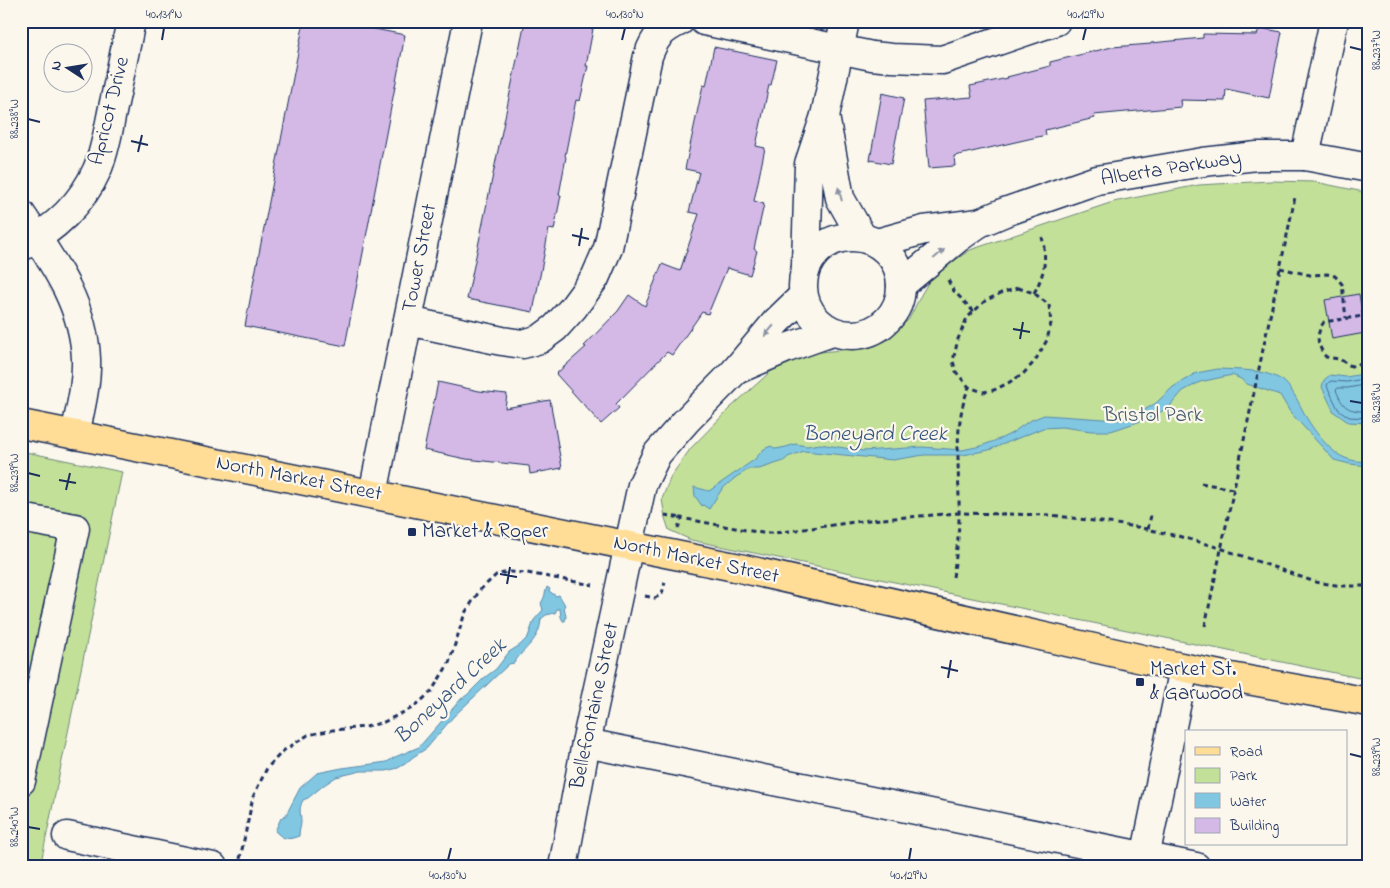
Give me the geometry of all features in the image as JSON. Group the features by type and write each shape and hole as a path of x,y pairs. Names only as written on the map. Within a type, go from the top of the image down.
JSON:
{"main road":[{"name":"North Market Street","path":"21,424 735,567 1184,668 1369,702"}],"street":[{"name":"Apricot Drive","path":"29,243 63,218 84,192 97,170 106,143 131,21"},
{"name":"Tower Street","path":"373,494 468,21"},
{"path":"704,21 892,58 942,60 1056,21"},
{"path":"825,116 840,198 869,240 890,254 898,268 901,285 899,302 891,316 879,328 864,335 848,336 832,332 819,324 808,311 803,296 802,280 806,265 809,164 825,116 845,21"},
{"path":"1304,156 1334,21"},
{"path":"408,321 523,344 540,339 555,328 573,308 595,278 608,248 648,56 664,25"},
{"name":"Alberta Parkway","path":"901,285 979,223 1097,180 1203,162 1248,157 1304,156 1369,168"},
{"path":"21,214 29,243 49,255 73,298 82,328 86,359 82,400 75,435"},
{"name":"Alberta Parkway","path":"869,240 979,223"},
{"path":"806,265 816,252 829,242 845,236 869,240"},
{"path":"628,546 642,486 657,454 736,370 776,322 803,296"},
{"path":"736,370 787,348 832,332"},
{"path":"21,518 76,528 21,781"},
{"name":"Bellefontaine Street","path":"563,867 586,742 628,546"},
{"path":"1144,861 1184,668"},
{"path":"586,742 1144,861 1196,867"},
{"path":"67,836 213,867"}],"path":[{"path":"1205,626 1296,196"},
{"path":"1034,293 1042,279 1045,261 1042,237"},
{"path":"1280,268 1310,274 1335,276 1342,284 1346,318"},
{"path":"948,280 953,290 974,312"},
{"path":"1018,288 1034,293 1049,305 1050,324 1047,340 1035,362 1023,374 994,390 983,392 969,387 956,372 953,361 958,339 967,318 985,301 1001,293 1018,288"},
{"path":"1369,315 1324,322 1318,330 1319,348 1326,357 1339,359 1351,366 1369,363"},
{"path":"952,577 959,538 958,445 963,400 969,387"},
{"path":"1201,483 1233,489"},
{"path":"665,515 762,533 775,533 869,520 960,514 1051,515 1096,520 1178,536 1220,548 1315,582 1342,586 1369,586"},
{"path":"1148,529 1151,514"},
{"path":"677,534 681,518"},
{"path":"241,853 253,797 267,768 283,750 308,735 333,730 366,727 384,722 414,707 431,692 449,663 465,613 480,590 496,575 508,572 527,573 594,585"},
{"path":"641,595 655,598 662,594 665,582"},
{"path":"21,852 44,867"}],"green space":[{"name":"Bristol Park","path":"1270,181 1315,182 1369,193 1369,680 691,540 669,530 662,499 671,476 691,448 729,409 789,355 862,348 886,341 909,319 933,275 970,250 1113,202 1199,185"},
{"path":"21,451 122,472 40,867 21,867"}],"water":[{"path":"1218,369 1259,372 1282,380 1292,391 1308,420 1327,445 1346,458 1356,461 1369,461 1369,466 1334,460 1290,412 1280,395 1247,384 1232,375 1200,382 1183,391 1170,406 1153,417 1111,431 1091,431 1062,427 1043,428 989,450 963,455 924,455 893,460 804,451 788,457 784,461 759,469 749,469 722,489 709,509 702,506 695,496 694,487 709,491 754,460 764,449 771,446 776,449 795,444 807,446 820,444 863,451 922,447 962,450 981,446 1002,438 1029,421 1044,415 1119,420 1156,403 1173,387 1196,373"},
{"path":"1369,373 1369,423 1348,422 1334,412 1322,387 1324,380 1330,375 1346,377"},
{"path":"547,587 556,596 559,595 565,605 565,621 561,617 560,609 541,619 535,638 514,663 509,664 453,717 427,748 398,768 386,771 361,771 336,777 301,803 299,836 286,838 275,831 300,788 317,773 387,762 419,747 461,699 496,669 509,652 528,637 534,620 543,610 541,603"}],"building":[{"path":"304,21 334,21 405,35 345,346 245,326"},
{"path":"525,21 554,21 593,29 586,66 588,66 580,101 576,100 565,156 559,195 561,195 554,230 549,229 533,312 467,299"},
{"path":"1259,28 1282,32 1269,98 1226,89 1225,101 1180,100 1181,107 1094,115 1095,118 1045,130 1046,135 954,156 955,166 929,168 923,101 972,97 970,86 1008,78 1050,66 1050,62 1112,47 1203,38 1203,34 1257,35"},
{"path":"714,47 777,60 771,85 769,85 756,146 765,148 754,201 764,204 754,249 757,251 750,275 727,268 708,314 702,312 672,355 667,352 616,404 619,408 601,424 556,374 586,347 584,346 618,311 629,295 645,306 662,264 680,271 699,214 689,212 699,172 685,169 703,85 706,86"},
{"path":"882,93 904,98 891,164 870,160"},
{"path":"1359,294 1365,333 1332,339 1325,300"},
{"path":"438,382 479,391 507,394 505,408 550,400 562,468 530,474 529,466 466,459 424,450"}],"place":[{"name":"Market & Roper","path":"412,532"},
{"name":"Market St. & Garwood","path":"1140,682"}],"water label":[{"name":"Boneyard Creek","path":"875,435"},
{"name":"Boneyard Creek","path":"451,692"}]}
